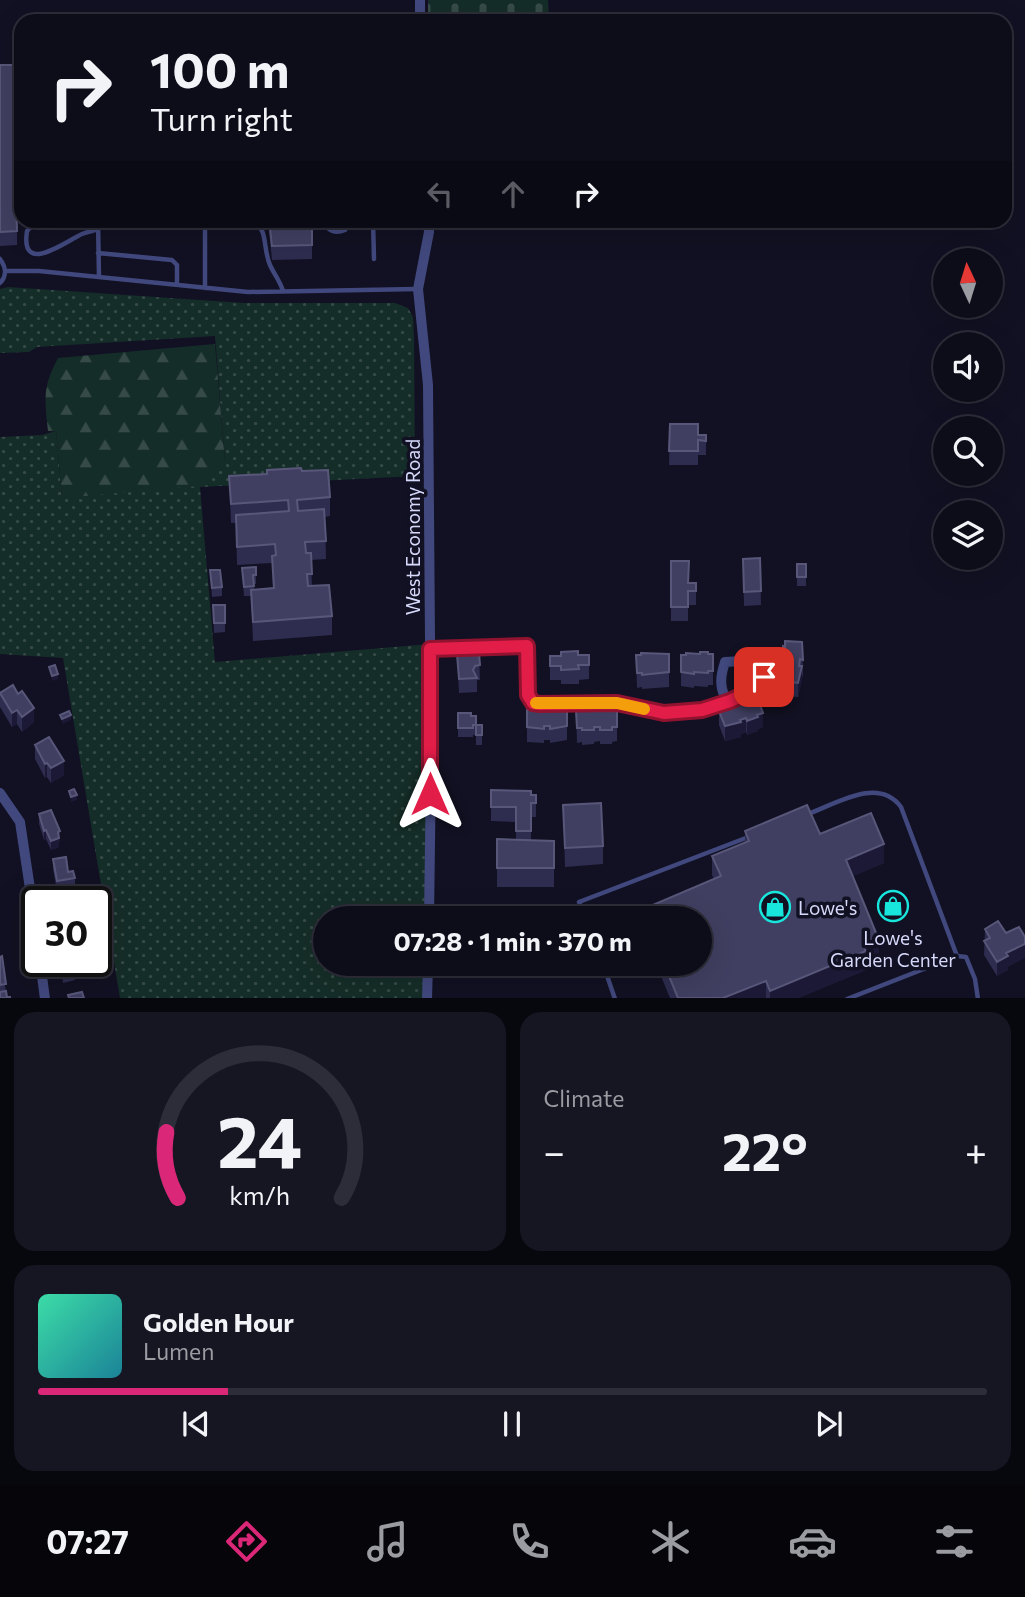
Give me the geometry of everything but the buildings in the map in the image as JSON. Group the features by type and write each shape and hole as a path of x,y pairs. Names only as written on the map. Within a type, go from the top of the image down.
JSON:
{"street":[{"name":"West Economy Road","path":"429,228 418,289 428,385 429,906"},
{"path":"430,649 527,646 528,695 533,703 617,703 664,713 702,710 728,702 760,687 764,677 762,667 743,661 725,662 721,684 728,702"},
{"path":"0,793 20,822 30,886"},
{"path":"427,998 428,976"},
{"path":"42,977 45,998"}],"lane":[{"path":"30,228 26,242 32,251 39,255 47,254 84,233 98,229 99,277"},
{"path":"205,228 205,288"},
{"path":"261,228 270,266 283,292"},
{"path":"327,228 336,232 346,228"},
{"path":"373,228 374,259"},
{"path":"98,253 172,260 177,265 177,285"},
{"path":"0,259 5,271 5,278 0,283"},
{"path":"5,271 39,271 248,292 418,289"},
{"path":"804,816 869,791 886,794 897,801 957,956"},
{"path":"580,906 579,902 752,836"},
{"path":"850,998 957,956 965,957 975,979 978,998"},
{"path":"607,976 615,998"}],"green space":[{"path":"428,0 548,0 549,14 428,14"},
{"path":"8,287 244,303 395,303 408,308 413,317 414,338 415,476 200,487 215,662 430,644 429,906 313,906 313,976 428,976 427,998 120,998 112,950 112,886 101,886 63,658 0,654 0,437 42,435 56,431 62,498 225,462 215,336 37,347 29,352 0,353 0,289"},
{"path":"215,344 225,462 199,486 62,498 56,431 48,431 46,402 49,378 58,358"}],"slow traffic":[{"path":"536,703 617,703 644,709"}],"place":[{"name":"Lowe's Garden Center","path":"893,906"},
{"name":"Lowe's","path":"775,907"}],"route":[{"path":"430,794 430,649 527,646 528,695 533,703 540,704 617,703 656,713 702,710 760,687 764,677"}]}
